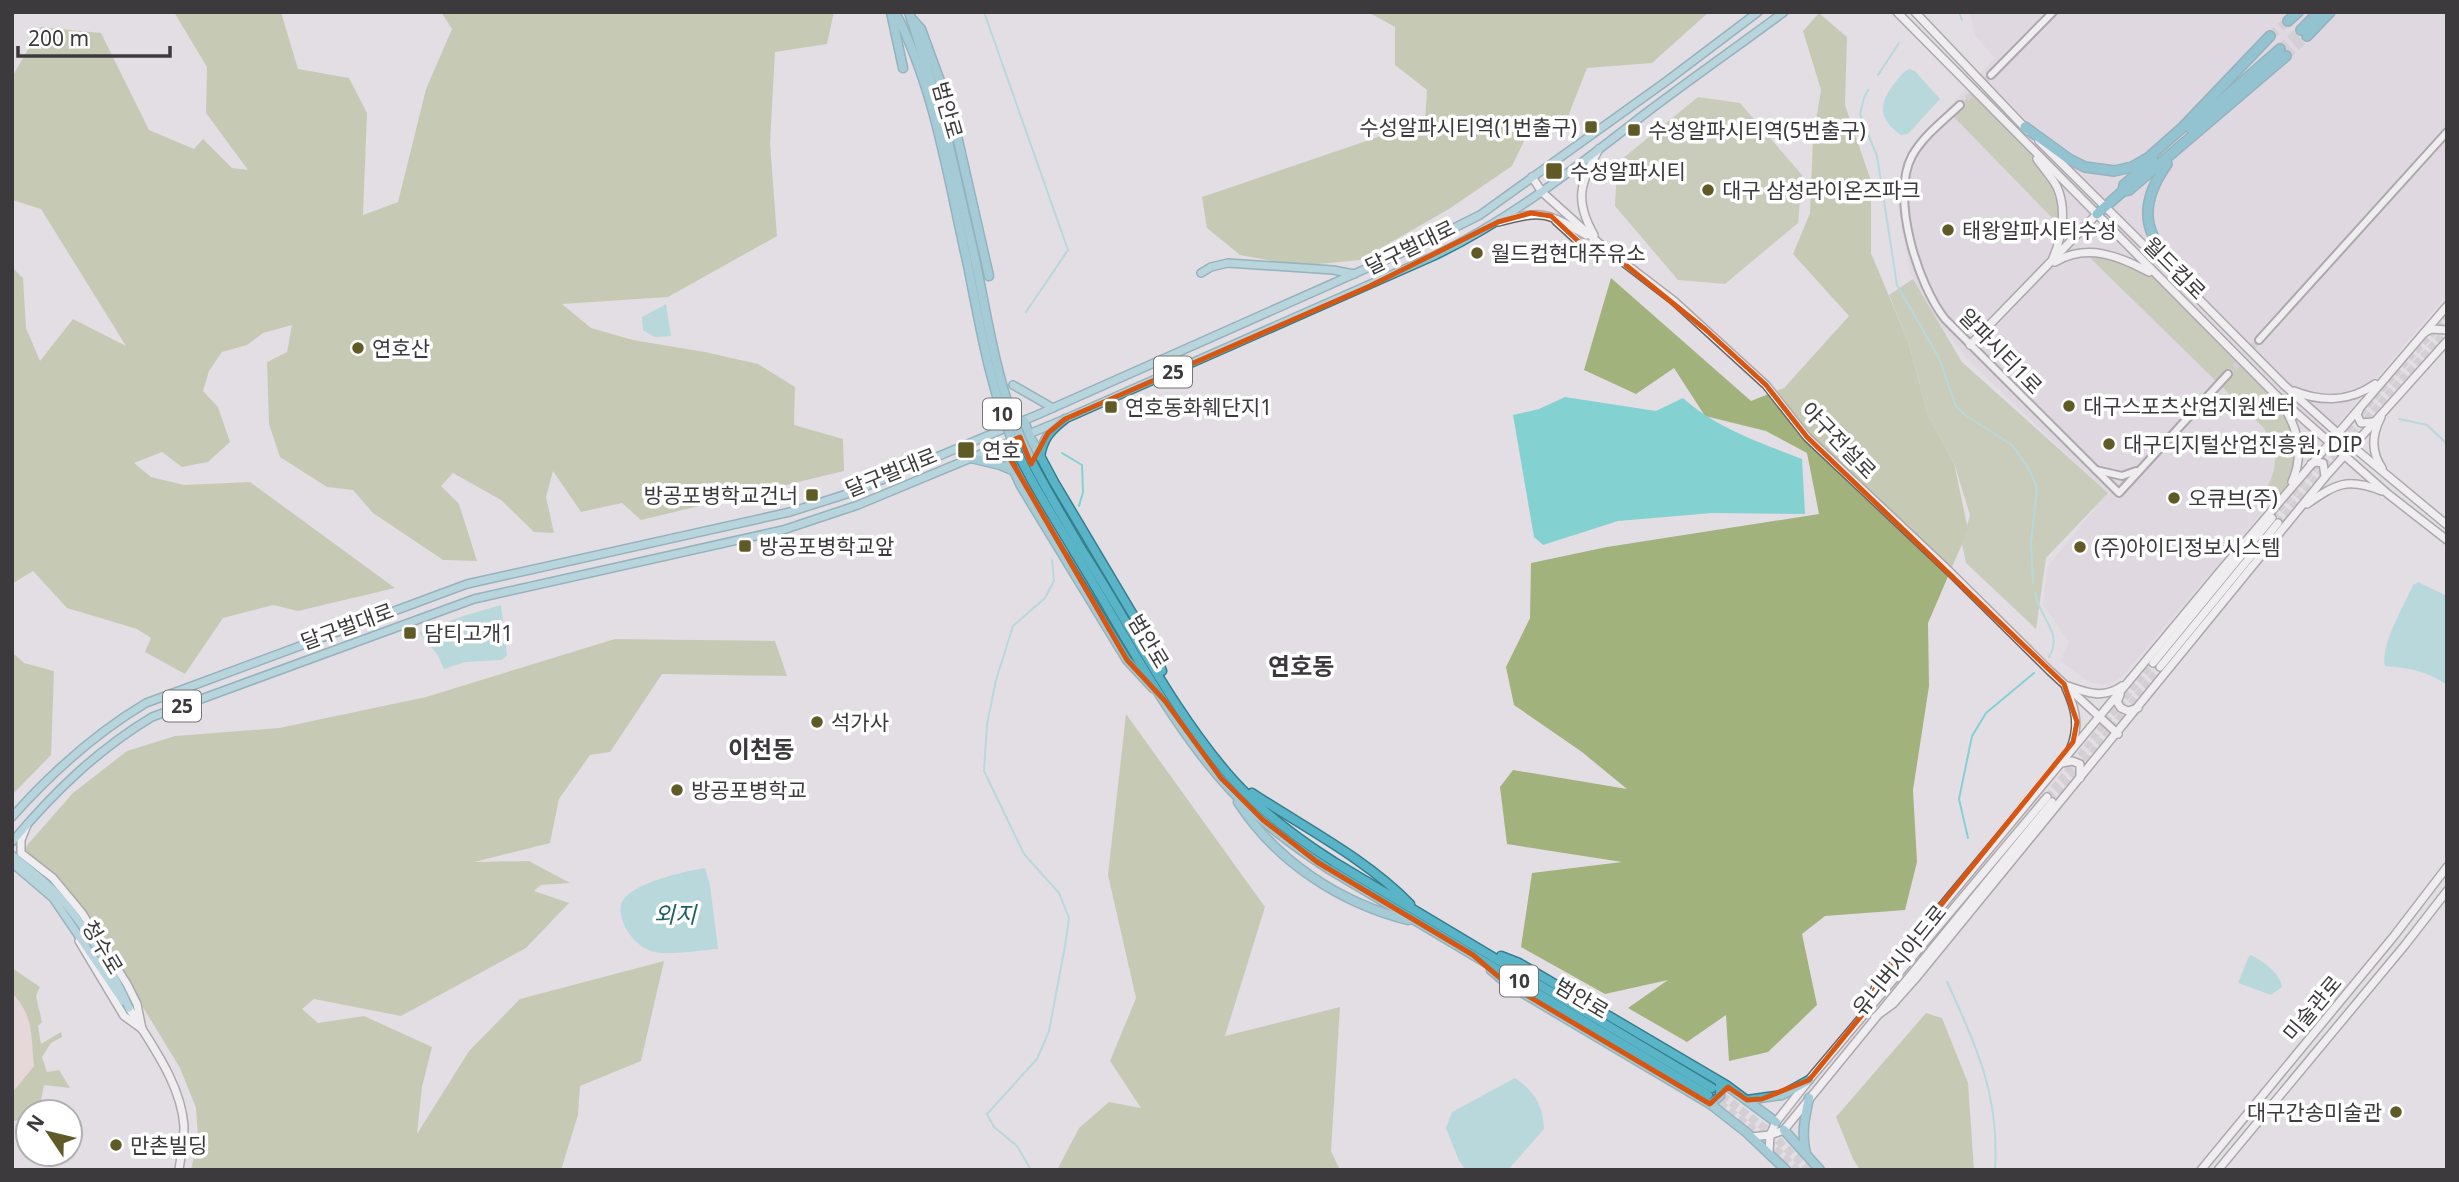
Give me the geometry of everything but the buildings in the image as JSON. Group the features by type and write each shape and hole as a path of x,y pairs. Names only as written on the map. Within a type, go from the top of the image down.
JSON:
{"highway":[{"path":"893,12 903,68"},
{"name":"범안로","path":"893,12 904,29 933,117 1012,415 1032,462 1078,551 1192,742 1277,833 1477,952 1710,1096"},
{"path":"2288,21 2298,12"},
{"path":"2319,12 2304,33 2330,12"},
{"path":"910,15 921,30 952,114 989,276"},
{"name":"범안로","path":"910,15 942,115 971,260"},
{"path":"2025,127 2085,167 2114,172 2132,167 2148,158 2183,127 2270,37"},
{"path":"2098,214 2123,191 2129,190 2175,152 2283,52 2124,185 2123,191"},
{"path":"2175,152 2152,188 2148,219 2152,238 2189,288"},
{"path":"1040,457 1042,443 1048,433 1065,419"},
{"path":"1024,421 1040,457 1151,645 1168,698"},
{"path":"1002,445 1014,472 1127,660 1168,698"},
{"path":"971,458 1000,465 1014,472"},
{"path":"1232,785 1352,856 1396,889 1419,918"},
{"path":"1232,785 1248,817 1268,840 1313,878 1387,915 1419,918"},
{"path":"1477,952 1519,963 1720,1082 1776,1122"},
{"path":"1477,952 1506,982 1710,1096 1786,1170"},
{"path":"1747,1100 1782,1095 1809,1080"},
{"path":"1710,1096 1720,1096 1720,1082"},
{"path":"1806,1153 1803,1124 1809,1098"},
{"path":"1784,1130 1820,1170"}],"main road":[{"name":"달구벌대로","path":"12,817 43,783 83,746 146,703 382,614 490,578 790,512 853,492 1024,421 1354,274 1480,215 1758,12"},
{"name":"달구벌대로","path":"12,842 54,793 127,731 152,717 474,599 783,530 858,505 1065,419 1445,251 1499,222 1542,192 1784,12"},
{"name":"월드컵로","path":"1897,12 2276,395 2388,494 2447,540"},
{"name":"월드컵로","path":"1915,12 2025,127 2284,385 2351,446 2447,525"},
{"path":"2024,142 2057,186 2061,202 2063,221 2060,236 2048,266"},
{"path":"1600,149 1586,172 1580,195 1583,212 1600,244"},
{"name":"야구전설로","path":"1532,177 1542,192 1600,244 1674,301 1766,385 1807,437 2118,734"},
{"path":"1499,222 1531,213 1551,216 1600,244"},
{"path":"1970,345 2098,214"},
{"path":"2048,266 2059,259 2076,254 2105,253 2122,257 2158,277"},
{"path":"1201,273 1211,267 1228,263 1354,274"},
{"path":"1867,1009 1877,984 2283,497 2447,306"},
{"path":"2421,335 2431,329 2447,330"},
{"path":"1875,1017 1893,1004 1916,978 2118,734 2343,455 2447,341"},
{"path":"2436,353 2447,350"},
{"path":"2284,385 2311,397 2333,399 2360,393 2385,378"},
{"path":"1013,385 1053,408"},
{"path":"2276,395 2291,419 2298,446 2296,474 2283,497"},
{"path":"2386,475 2376,456 2374,439 2377,425 2388,405"},
{"path":"2359,409 2357,415 2361,423 2374,422"},
{"path":"2311,464 2323,463 2326,476"},
{"path":"2300,509 2341,484 2367,485 2388,494"},
{"path":"2157,665 2275,521"},
{"path":"2064,684 2099,695 2114,692 2131,679"},
{"path":"2064,684 2075,707 2077,722 2067,756"},
{"path":"2120,694 2117,702 2121,708 2128,711 2139,707"},
{"path":"2060,764 2072,761 2080,764 2080,779"},
{"name":"유니버시아드로","path":"1769,1152 1770,1135 1776,1122 1809,1080 2049,799 1784,1130"},
{"name":"청수로","path":"27,825 21,853 53,878 76,904 129,1008 170,1079 181,1111 184,1138 179,1170"},
{"path":"12,855 57,894 76,918 121,988"},
{"path":"12,863 53,898 121,988"},
{"name":"미술관로","path":"2201,1170 2394,936 2447,867"},
{"name":"청수로","path":"12,874 24,876 48,896 64,916 124,1016 142,1029"},
{"name":"미술관로","path":"2218,1170 2447,891"},
{"name":"청수로","path":"121,988 137,1004 142,1029"},
{"path":"1751,1137 1784,1130 1776,1122"},
{"path":"2227,1170 2234,1151 2228,1148 2228,1137"}],"street":[{"path":"1991,75 2053,12"},
{"name":"알파시티1로","path":"1960,105 1923,141 1912,156 1905,184 1911,246 1924,286 1939,312 2092,468 2119,493 2228,374"},
{"path":"2259,340 2447,132"},
{"path":"2092,468 2105,474 2122,476 2141,469"}],"highlighted area":[{"path":"1531,213 1551,216 1579,242 1601,245 1706,330 1766,385 1807,437 2064,684 2077,722 2073,742 1877,984 1867,1009 1809,1080 1762,1099 1747,1100 1728,1087 1710,1104 1506,983 1473,955 1317,862 1263,820 1221,778 1165,701 1127,660 1002,445 1020,437 1031,464 1048,433 1065,419 1370,286 1498,222"}],"shaded area":[{"path":"1970,12 2447,12 2447,295 2123,676 2108,686 2089,682 2060,661 2069,642 2043,605 2047,567 2107,493 1965,357 1926,306 1910,272 1897,201 1903,162 1955,100 1995,58 1975,36"},
{"path":"12,986 38,1029 40,1067 27,1098 14,1098 12,1122"}],"green space":[{"path":"174,12 281,12 298,69 349,78 367,113 363,215 398,202 426,89 452,29 441,12 834,12 827,44 775,52 770,143 777,236 668,297 562,304 591,328 633,340 758,364 795,387 794,425 843,439 844,471 641,520 622,503 581,512 553,471 546,497 554,533 534,532 501,500 453,473 441,486 459,504 477,561 443,560 373,513 353,490 327,487 280,457 269,424 267,362 287,352 292,325 263,333 247,345 222,352 209,371 203,391 218,407 230,442 208,462 182,467 162,452 134,463 151,477 184,485 250,482 395,588 298,611 273,605 223,618 185,674 145,652 151,638 137,629 67,608 33,571 12,584 12,267 23,278 26,328 40,361 73,319 126,346 41,209 12,200 12,77 41,27 101,33 149,130 194,149 203,139 232,168 248,170 206,113 207,67"},
{"path":"1368,12 1709,12 1652,63 1587,68 1567,119 1527,135 1512,166 1449,209 1360,260 1299,266 1240,255 1207,228 1202,197 1425,121 1427,90 1395,65 1395,27"},
{"path":"1819,13 1847,37 1845,105 1871,181 1871,253 1909,344 1928,415 1954,463 1968,530 1928,623 1929,686 1913,790 1917,862 1905,910 1825,916 1802,934 1817,1005 1768,1052 1729,1061 1726,1015 1687,1042 1628,1008 1668,980 1605,994 1521,947 1532,873 1622,862 1507,844 1500,787 1513,770 1627,789 1582,752 1514,705 1506,667 1530,618 1531,563 1607,547 1819,514 1807,453 1766,431 1705,416 1674,368 1636,394 1584,370 1611,278 1751,401 1784,388 1849,316 1793,254 1810,213 1813,138 1821,90 1803,31"},
{"path":"1974,91 2024,142 2057,186 2062,228 1951,114"},
{"name":"대구 삼성라이온즈파크","path":"1698,97 1740,103 1802,175 1798,223 1725,284 1678,280 1615,206 1617,163"},
{"path":"2085,253 2105,253 2158,277 2276,395 2298,446 2290,485 2277,504 2263,492 2272,475 2275,459 2271,442 2262,426"},
{"path":"1913,279 1962,362 2108,493 2046,558 2036,629 1966,563 1962,544 1970,515 1954,463 1928,415 1909,344 1889,295"},
{"path":"615,639 775,641 787,676 662,674 610,752 590,755 559,799 550,843 474,862 529,861 570,883 541,885 534,891 569,903 526,948 401,1016 314,999 302,1009 318,1023 364,1016 432,1047 422,1087 417,1134 469,1051 520,999 664,961 641,1061 580,1086 578,1115 561,1170 191,1170 198,1138 196,1108 180,1068 79,902 58,879 23,852 29,843 73,793 127,751 175,736 279,728 426,697"},
{"path":"12,652 24,663 54,671 51,755 12,795"},
{"path":"1126,714 1265,907 1225,1036 1340,1007 1331,1151 1340,1170 1057,1170 1079,1128 1109,1102 1141,1108 1110,1061 1136,998 1108,875"},
{"path":"12,968 40,987 36,996 42,1022 38,1026 41,1044 61,1032 62,1037 51,1043 42,1057 47,1072 59,1070 70,1088 44,1085 42,1098 14,1098 12,1122 12,1093 34,1066 28,1018 12,993"},
{"path":"1926,1013 1942,1018 1968,1083 1974,1170 1860,1170 1836,1117"}],"water":[{"path":"1909,69 1915,71 1940,99 1908,134 1901,135 1888,124 1883,105 1894,84 1902,73"},
{"path":"666,304 671,336 654,337 643,330 642,317"},
{"path":"1565,397 1656,411 1683,398 1724,426 1802,459 1805,514 1712,513 1618,521 1543,545 1534,537 1513,415 1539,409"},
{"path":"2418,582 2447,596 2447,685 2418,671 2385,666 2384,657 2389,637 2413,585"},
{"path":"501,605 507,655 502,660 465,662 444,669 437,654 419,633 463,616"},
{"name":"외지","path":"705,868 710,885 718,949 663,953 648,950 636,942 621,915 621,904 627,895 660,879"},
{"path":"2251,955 2278,977 2282,987 2271,995 2238,983"},
{"path":"1515,1078 1528,1088 1537,1100 1544,1129 1508,1170 1466,1170 1459,1161 1446,1128 1452,1112"}],"waterway":[{"path":"984,12 1068,250 1026,312"},
{"path":"1959,12 1962,20"},
{"path":"1878,75 1899,43"},
{"path":"1868,90 1860,114 1877,156 1897,285 1939,358 1956,406 1965,415 2012,445 2029,469 2037,488 2031,543 2033,583"},
{"path":"2399,419 2427,425 2447,444"},
{"path":"1062,453 1082,465 1083,492 1079,506"},
{"path":"1031,1170 1017,1146 994,1127 987,1114 1037,1059 1049,1031 1069,918 1059,893 1024,854 984,771 987,724 996,680 1013,626 1045,598 1054,581 1052,560"},
{"path":"2035,592 2054,640 2049,657"},
{"path":"1968,838 1959,799 1972,736 1986,713 2034,673"},
{"path":"1947,982 1977,1051 1990,1096 1996,1144 1995,1170"}],"tunnel":[{"path":"2270,36 2288,21"},
{"path":"2280,49 2301,30"},
{"path":"2286,56 2307,36"},
{"path":"1960,105 1991,75"},
{"path":"2272,518 2447,317"},
{"path":"2278,523 2387,395 2447,330"},
{"path":"2228,374 2259,340"},
{"path":"2047,797 2153,663"},
{"path":"2052,802 2160,667"},
{"path":"1712,1088 1766,1129 1809,1170"},
{"path":"1710,1096 1761,1135 1797,1170"}],"place":[{"name":"수성알파시티역(1번출구)","path":"1591,127"},
{"name":"수성알파시티역(5번출구)","path":"1634,130"},
{"name":"수성알파시티","path":"1554,171"},
{"name":"대구 삼성라이온즈파크","path":"1708,190"},
{"name":"태왕알파시티수성","path":"1948,230"},
{"name":"월드컵현대주유소","path":"1477,253"},
{"name":"연호산","path":"358,348"},
{"name":"대구스포츠산업지원센터","path":"2069,406"},
{"name":"연호동화훼단지1","path":"1111,407"},
{"name":"대구디지털산업진흥원, DIP","path":"2109,444"},
{"name":"연호","path":"966,450"},
{"name":"방공포병학교건너","path":"812,495"},
{"name":"오큐브(주)","path":"2174,498"},
{"name":"방공포병학교앞","path":"745,546"},
{"name":"(주)아이디정보시스템","path":"2080,547"},
{"name":"담티고개1","path":"410,633"},
{"name":"석가사","path":"817,722"},
{"name":"방공포병학교","path":"677,790"},
{"name":"대구간송미술관","path":"2396,1112"},
{"name":"만촌빌딩","path":"116,1145"}],"district":[{"name":"연호동","path":"1301,665"},
{"name":"이천동","path":"761,748"}]}
